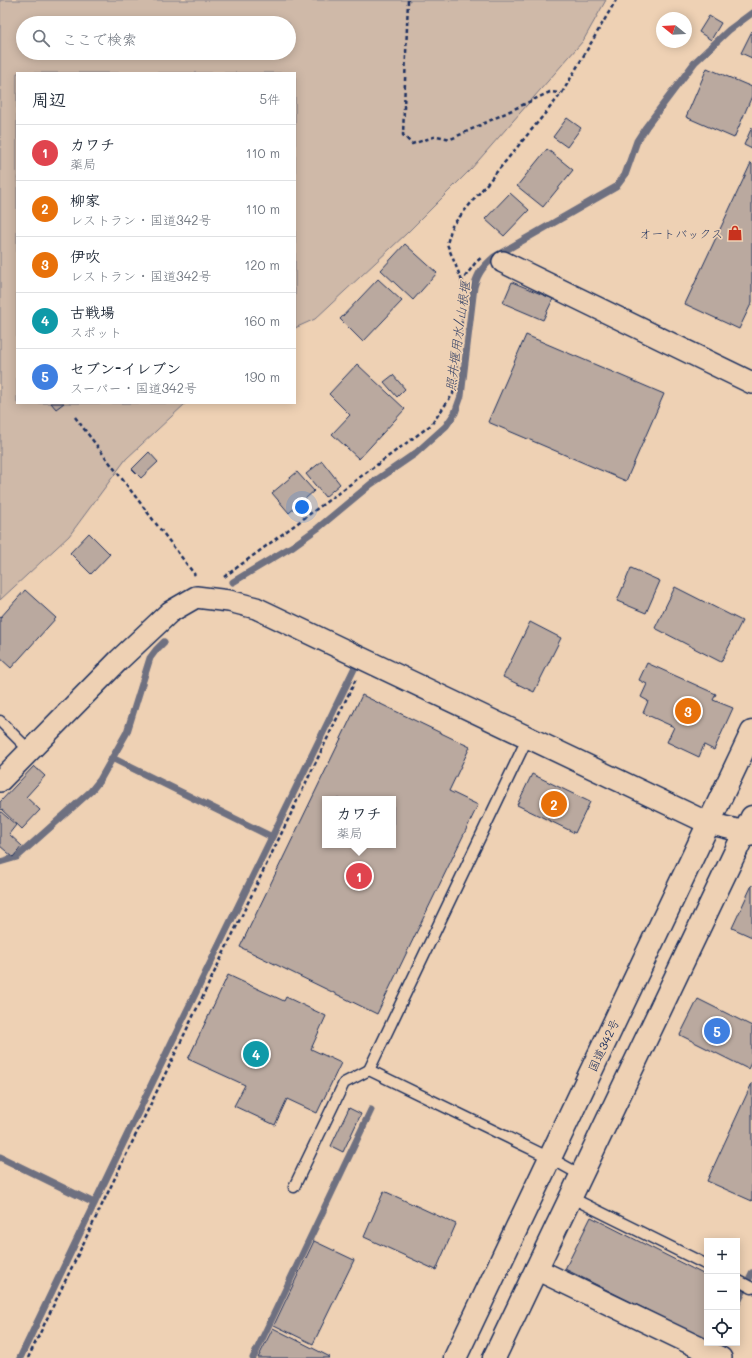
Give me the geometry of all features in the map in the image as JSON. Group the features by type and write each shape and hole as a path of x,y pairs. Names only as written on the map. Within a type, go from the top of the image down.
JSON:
{"highway":[{"name":"国道342号","path":"455,1358 752,732"},
{"path":"494,1358 750,828"}],"street":[{"path":"503,262 752,383"},
{"path":"0,781 119,660 170,612 201,594 256,608 708,823 750,828"},
{"path":"536,1269 721,1358"}],"lane":[{"path":"0,721 30,751"},
{"path":"294,1187 344,1083 369,1070 528,738"},
{"path":"369,1070 550,1158 581,1176"},
{"path":"570,1198 704,1264"},
{"path":"740,1282 752,1288"}],"path":[{"path":"408,0 403,135 412,144 437,136 451,139 550,92 562,93"},
{"path":"75,417 201,594 431,425 453,394 463,310 462,281 447,244 452,226 562,93 616,0"},
{"path":"462,281 476,262 484,255 503,262"},
{"path":"28,1358 365,659"}],"shaded area":[{"path":"0,0 606,0 583,41 471,169 406,234 315,319 296,328 296,72 16,72 16,404 185,404 126,459 69,536 0,600"}],"building":[{"path":"709,16 721,23 711,40 699,32"},
{"path":"752,31 752,58 741,53"},
{"path":"707,68 752,87 752,96 734,138 686,117"},
{"path":"567,118 581,128 567,147 553,137"},
{"path":"752,127 752,149 744,145"},
{"path":"547,149 573,170 543,207 517,186"},
{"name":"オートバックス","path":"751,163 752,302 739,329 685,304"},
{"path":"510,193 529,210 504,236 485,219"},
{"path":"405,244 437,273 413,300 381,270"},
{"path":"378,279 402,301 363,342 340,319"},
{"path":"512,282 553,299 543,320 503,303"},
{"path":"526,335 664,394 626,481 488,422"},
{"path":"357,364 405,409 359,459 332,434 350,415 329,394"},
{"path":"393,375 405,389 397,397 384,382"},
{"path":"52,404 63,404 56,409"},
{"path":"149,452 158,462 141,478 132,469"},
{"path":"322,461 340,484 325,497 306,474"},
{"path":"297,472 314,491 289,513 272,493"},
{"path":"89,533 110,554 91,574 70,553"},
{"path":"631,568 660,581 646,613 617,601"},
{"path":"675,587 742,621 721,662 655,628"},
{"path":"25,590 56,618 11,668 0,658 0,618"},
{"path":"530,622 561,638 534,692 503,677"},
{"path":"647,663 716,694 713,700 733,708 714,750 704,745 699,757 667,742 674,727 643,713 648,701 641,697 647,684 639,680"},
{"path":"362,695 470,747 449,791 478,805 377,1014 240,947"},
{"path":"34,766 45,776 26,797 40,810 22,829 0,808 0,802"},
{"path":"532,774 590,802 575,833 517,805"},
{"path":"0,811 16,825 9,834 22,846 13,857 0,846"},
{"path":"752,885 752,937 732,928"},
{"path":"228,975 284,1001 286,997 326,1016 311,1049 341,1063 317,1113 287,1099 275,1125 234,1106 245,1085 188,1059"},
{"path":"698,999 752,1026 752,1061 748,1069 680,1035"},
{"path":"752,1083 752,1201 707,1181"},
{"path":"349,1108 361,1114 343,1152 331,1146"},
{"path":"384,1191 456,1224 436,1270 364,1237"},
{"path":"591,1217 704,1274 704,1338 565,1269"},
{"path":"314,1241 354,1260 313,1344 274,1325"},
{"path":"273,1328 330,1357 258,1358"}],"waterway":[{"name":"照井堰用水/山根堰","path":"233,582 293,546 318,528 371,484 416,453 446,426 455,413 461,396 474,287 481,270 494,257 616,187 625,175 637,141 695,62 729,30 752,13"},
{"name":"照井堰用水/山根堰","path":"0,862 17,857 91,791 100,780 127,732 150,658 164,642"},
{"path":"20,1358 180,1025 356,665"},
{"path":"112,758 272,837"},
{"path":"253,1358 371,1110"},
{"path":"0,1157 94,1203"},
{"path":"740,1298 752,1273"}],"place":[{"name":"オートバックス","path":"735,233"},
{"name":"伊吹","path":"688,711"},
{"name":"柳家","path":"554,804"},
{"name":"カワチ","path":"359,876"},
{"name":"セブン-イレブン","path":"717,1031"},
{"name":"古戦場","path":"256,1054"}]}
